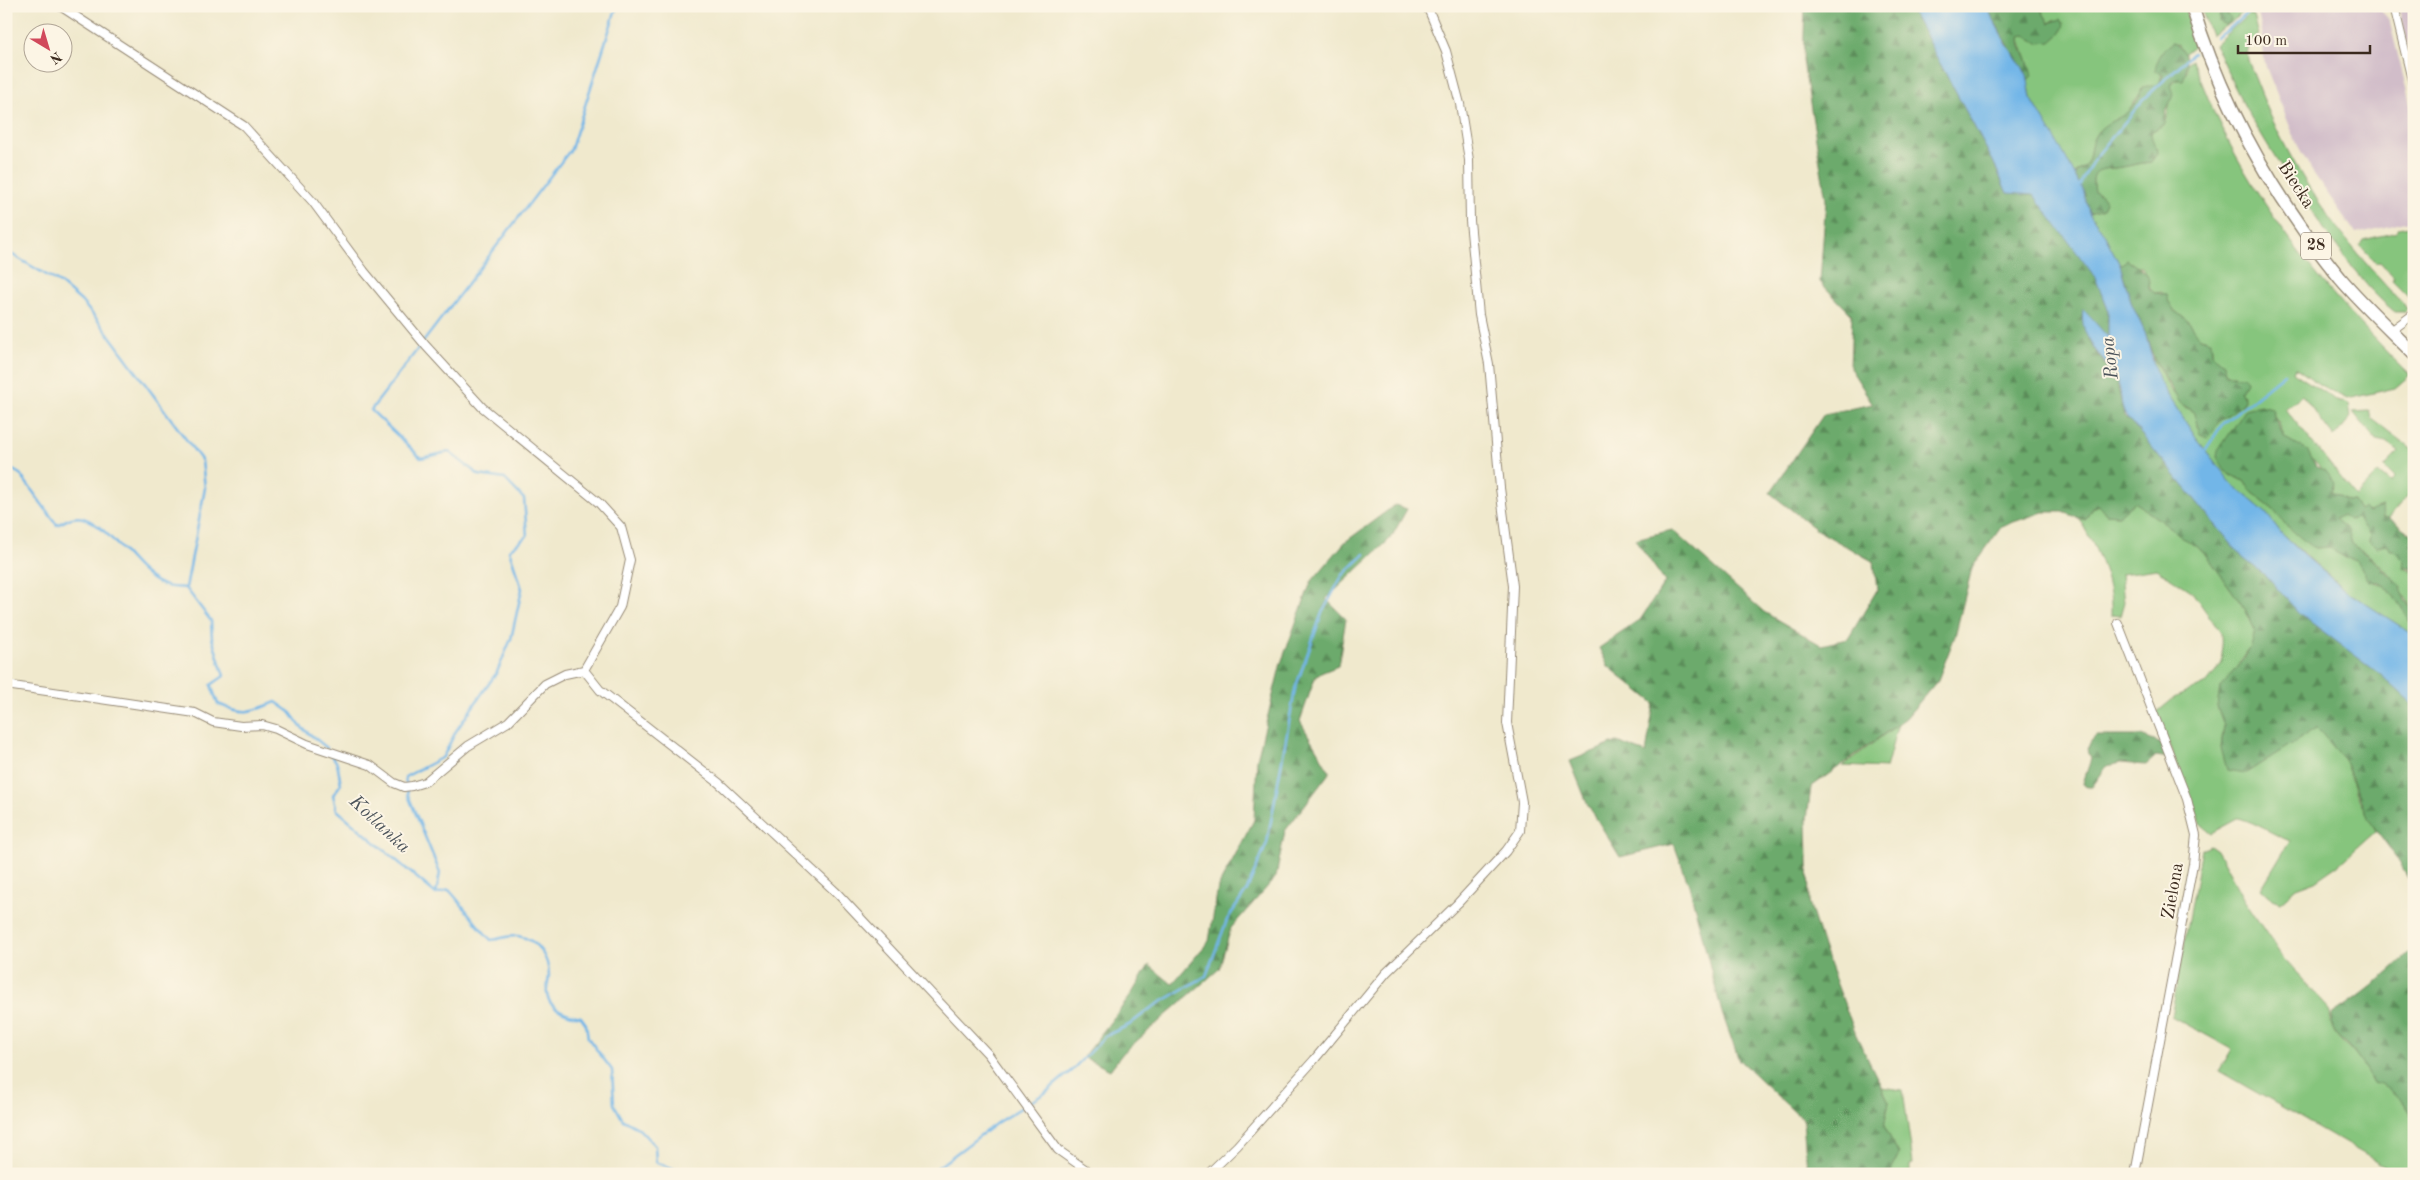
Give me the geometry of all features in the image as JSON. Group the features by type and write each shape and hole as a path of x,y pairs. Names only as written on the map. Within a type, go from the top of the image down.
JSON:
{"main road":[{"name":"Biecka","path":"2192,6 2227,96 2277,190 2342,279 2414,354"}],"street":[{"path":"6,684 195,713 213,722 241,726 262,726 370,765 394,783 408,787 425,782 468,746 508,722 545,684 565,674 584,670 620,607 630,560 621,527 600,503 476,400 426,346 364,271 313,202 244,126 60,6"},
{"path":"1208,1174 1237,1146 1314,1060 1386,973 1458,902 1506,851 1520,831 1522,802 1507,723 1514,586 1499,479 1489,364 1478,306 1470,221 1469,160 1460,104 1446,51 1427,6"},
{"path":"2394,6 2414,88"},
{"path":"2391,331 2414,314"},
{"name":"Zielona","path":"2118,623 2187,799 2196,835 2193,864 2135,1174"},
{"path":"584,670 600,690 719,783 824,880 988,1054 1058,1150 1092,1174"}],"shaded area":[{"path":"2295,6 2381,6 2382,12 2389,19 2414,120 2414,220 2356,234 2312,171 2297,144 2266,67 2262,49 2265,45 2258,14"},
{"path":"2398,6 2414,6 2414,72 2404,29"}],"green space":[{"path":"1805,6 1909,6 1993,161 2007,193 2034,194 2095,277 2108,309 2108,338 2097,327 2088,340 2117,382 2124,416 2132,423 2243,558 2266,576 2300,614 2381,675 2414,705 2414,887 2396,857 2369,820 2344,759 2317,728 2246,773 2227,770 2221,748 2224,726 2217,707 2220,687 2242,662 2251,647 2255,630 2245,609 2206,554 2135,502 2119,515 2106,514 2099,505 2092,507 2085,520 2063,512 2043,512 2002,526 1972,568 1955,636 1938,680 1906,718 1811,787 1807,819 1809,902 1823,947 1856,1035 1889,1102 1884,1126 1899,1154 1890,1174 1798,1174 1807,1169 1803,1120 1739,1060 1722,1013 1689,885 1674,844 1620,857 1588,805 1570,761 1617,742 1646,753 1654,703 1608,666 1599,648 1640,620 1665,582 1635,539 1672,530 1764,612 1821,645 1848,639 1877,590 1874,562 1817,530 1770,493 1824,414 1873,404 1850,368 1852,315 1820,282 1826,199 1803,61"},
{"path":"1986,6 2039,6 2049,23 2061,19 2064,24 2061,33 2051,42 2038,43 2025,35 2019,36 2032,76 2028,80"},
{"path":"2039,6 2184,6 2196,44 2184,54 2179,44 2173,42 2168,46 2163,55 2159,84 2141,93 2126,113 2098,132 2093,141 2086,165 2077,171 2075,175 2031,98 2028,80 2032,76 2019,36 2025,34 2032,40 2056,19 2049,23"},
{"path":"2200,6 2218,6 2220,14 2227,14 2226,6 2237,6 2243,11 2231,23 2211,35"},
{"path":"2218,6 2226,6 2227,14 2231,18 2230,22 2226,25 2219,22 2220,10"},
{"path":"2237,6 2284,6 2250,15 2237,9"},
{"path":"2249,14 2254,16 2259,35 2249,46 2247,52 2248,60 2282,140 2312,192 2326,212 2370,268 2402,303 2406,309 2405,312 2395,312 2368,286 2352,267 2281,168 2252,120 2215,44"},
{"path":"2173,42 2184,53 2186,69 2183,80 2175,80 2170,86 2174,94 2166,111 2164,124 2151,132 2157,154 2151,162 2104,169 2096,172 2093,179 2094,191 2102,196 2106,202 2103,209 2089,213 2084,193 2075,175 2077,171 2086,165 2093,141 2100,129 2133,107 2142,87 2159,84 2163,75 2155,70 2157,62 2163,51"},
{"path":"2192,60 2226,137 2265,204 2308,264 2356,320 2410,375 2395,388 2347,399 2320,385 2295,367 2293,372 2334,399 2349,404 2351,417 2334,437 2302,395 2285,409 2356,496 2378,473 2390,483 2395,478 2384,467 2399,452 2386,442 2376,440 2353,412 2369,411 2371,418 2414,451 2414,493 2411,492 2388,519 2383,517 2382,507 2368,513 2359,511 2353,501 2348,502 2331,492 2334,485 2318,465 2285,438 2278,422 2273,416 2225,471 2244,481 2252,492 2270,506 2287,525 2316,548 2330,547 2341,557 2357,559 2369,581 2386,585 2408,615 2414,635 2346,591 2282,534 2266,513 2232,484 2196,438 2158,380 2153,365 2154,359 2170,389 2185,407 2193,411 2197,417 2197,428 2219,421 2244,403 2243,396 2239,392 2245,384 2236,375 2225,375 2212,354 2212,347 2206,339 2200,338 2190,323 2175,311 2162,292 2154,293 2151,290 2146,273 2142,267 2137,267 2127,260 2120,265 2104,234 2089,213 2103,209 2102,196 2094,191 2093,179 2096,172 2103,169 2151,162 2157,149 2151,141 2151,132 2164,124 2169,105 2170,86 2187,71 2187,63"},
{"path":"2414,225 2414,302 2392,280 2394,277 2380,262 2376,263 2360,245 2363,240 2397,232 2399,228"},
{"path":"2127,260 2146,273 2149,288 2154,293 2167,294 2169,303 2175,311 2190,323 2200,338 2211,341 2212,354 2224,363 2225,375 2243,376 2247,380 2239,392 2244,398 2244,403 2219,421 2207,437 2200,434 2193,411 2180,403 2154,359 2146,335 2131,302 2120,265"},
{"path":"2260,405 2272,408 2285,438 2308,451 2316,467 2324,470 2334,483 2331,492 2348,502 2353,501 2359,511 2364,508 2368,512 2382,507 2383,518 2387,517 2414,536 2414,572 2409,568 2403,568 2404,561 2393,550 2390,550 2388,544 2377,547 2370,542 2371,535 2357,518 2349,520 2342,515 2335,519 2348,530 2352,544 2370,556 2400,585 2405,600 2414,611 2414,625 2384,585 2369,581 2357,560 2341,557 2330,547 2316,548 2309,545 2286,525 2270,506 2252,492 2244,481 2225,471 2217,457 2218,451 2246,409"},
{"path":"2135,502 2206,554 2245,609 2255,630 2251,647 2232,674 2217,707 2224,726 2221,748 2246,773 2317,727 2344,759 2359,799 2376,831 2338,865 2315,881 2296,888 2280,902 2272,899 2261,889 2290,841 2239,818 2211,833 2202,826 2156,713 2174,698 2207,683 2222,663 2221,633 2192,592 2157,569 2121,574 2124,602 2120,616 2111,615 2109,589 2102,563 2077,515 2085,520 2091,508 2100,505 2106,514 2118,515"},
{"path":"1395,505 1407,509 1391,538 1326,599 1346,619 1338,666 1316,675 1300,721 1330,772 1285,831 1276,877 1231,928 1219,969 1123,1053 1110,1070 1083,1057 1129,998 1149,965 1172,984 1209,941 1218,887 1254,820 1257,759 1281,663 1311,582 1345,542"},
{"path":"2342,515 2357,517 2371,535 2370,542 2388,544 2404,561 2406,569 2414,572 2414,611 2391,575 2370,555 2352,544 2350,536 2335,519"},
{"path":"1898,724 1886,768 1843,766"},
{"path":"2096,736 2141,736 2162,744 2169,758 2156,756 2146,765 2120,763 2107,766 2092,787 2086,787 2083,783 2091,759 2089,746"},
{"path":"2210,845 2217,850 2244,900 2283,958 2328,1007 2332,1026 2337,1036 2351,1050 2373,1083 2385,1085 2398,1097 2414,1120 2414,1174 2399,1174 2219,1071 2232,1049 2171,1016 2202,849"},
{"path":"2414,948 2414,1120 2402,1102 2392,1092 2373,1083 2352,1050 2334,1032 2332,1015 2375,984"},
{"path":"1882,1087 1903,1090 1913,1164 1910,1165 1910,1174 1890,1174 1899,1154 1884,1126 1889,1102"}],"water":[{"name":"Ropa","path":"1909,6 1986,6 2007,45 2022,66 2028,80 2031,98 2084,193 2089,213 2104,234 2120,265 2131,302 2146,335 2158,380 2196,438 2232,484 2266,513 2282,534 2346,591 2414,635 2414,705 2381,675 2300,614 2266,576 2243,558 2127,418 2124,413 2117,381 2093,347 2084,330 2082,320 2083,309 2108,337 2108,309 2095,277 2034,195 2007,193 1993,161"}],"waterway":[{"path":"436,894 440,873 408,795 405,777 443,757 456,731 497,672 511,639 522,589 509,550 527,536 524,499 505,479 479,475 449,452 421,458 371,410 571,149 617,6"},
{"path":"2216,37 2228,30 2254,6"},
{"path":"2078,188 2094,159 2144,99 2193,53"},
{"path":"6,251 60,283 81,301 101,324 202,461 205,488 186,588"},
{"path":"2204,452 2223,423 2284,374"},
{"name":"Kotlanka","path":"6,466 20,474 57,525 76,517 94,523 152,579 165,586 186,588 211,621 212,638 224,676 211,685 218,704 234,710 247,711 276,702 290,712 301,727 327,748"},
{"path":"929,1174 998,1122 1045,1093 1071,1071 1105,1036 1129,1025 1151,1008 1206,976 1227,920 1247,890 1267,843 1295,689 1322,613 1342,576 1365,554"},
{"name":"Kotlanka","path":"331,754 337,763 341,784 333,795 337,810 436,894 449,890 491,940 518,936 531,941 541,950 548,969 548,999 556,1008 568,1014 581,1017 586,1024 588,1038 612,1070 614,1104 623,1120 638,1128 655,1146 656,1162 687,1174"}]}
